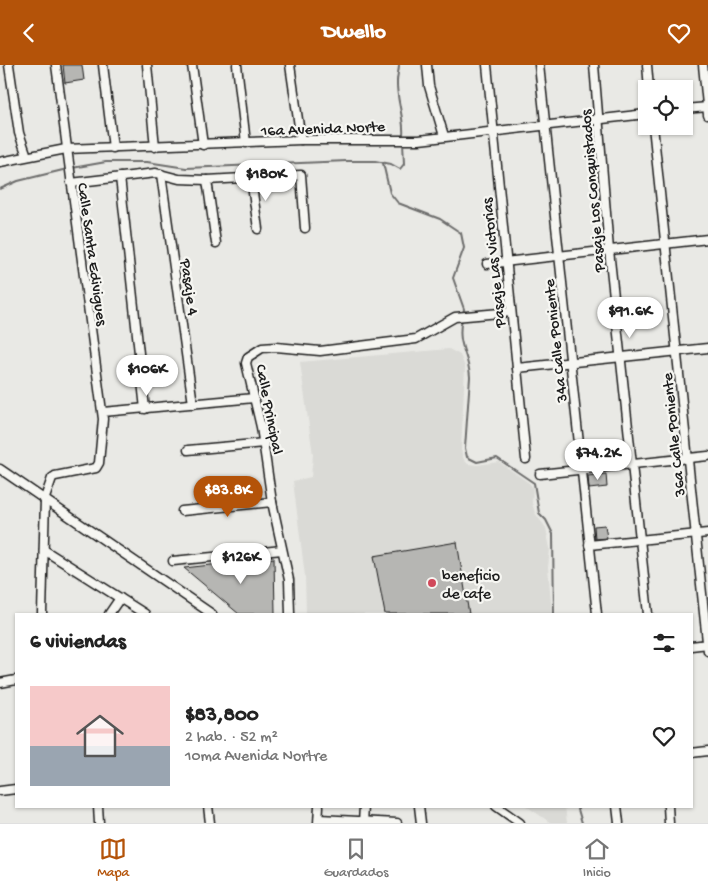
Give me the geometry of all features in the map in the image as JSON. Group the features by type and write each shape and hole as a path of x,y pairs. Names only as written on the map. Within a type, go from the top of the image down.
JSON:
{"street":[{"path":"9,65 19,133 27,156"},
{"name":"Calle Santa Edivigues","path":"45,499 49,493 52,478 55,476 94,469 98,466 103,412 56,65"},
{"path":"103,65 113,148"},
{"path":"147,65 155,147"},
{"path":"192,65 203,145"},
{"path":"237,65 246,143"},
{"path":"290,65 301,140"},
{"path":"427,65 429,87 444,136"},
{"name":"Pasaje Las Victorias","path":"487,65 526,459"},
{"name":"34a Calle Poniente","path":"539,65 597,613"},
{"name":"Pasaje Los Conquistados","path":"594,65 610,250 648,613"},
{"path":"647,65 648,80"},
{"path":"693,109 708,109 703,65"},
{"name":"16a Avenida Norte","path":"0,162 66,149 301,140 413,140 638,115"},
{"name":"36a Calle Poniente","path":"654,135 708,646"},
{"path":"71,183 156,173 179,179 207,180 301,175 305,228"},
{"name":"Pasaje 4","path":"161,174 193,404"},
{"path":"120,177 145,409"},
{"path":"251,178 258,229"},
{"path":"207,180 216,243"},
{"path":"487,264 708,239"},
{"name":"Calle Principal","path":"290,613 289,580 272,502 264,443 246,363 248,357 262,348 276,347 320,351 416,339 455,317 511,312"},
{"path":"516,368 708,348"},
{"path":"103,412 254,398"},
{"path":"188,450 264,443"},
{"path":"540,474 708,457"},
{"path":"0,469 211,613"},
{"path":"42,613 45,499"},
{"path":"182,511 272,502"},
{"path":"590,545 708,533"},
{"path":"44,550 144,613"},
{"path":"172,561 282,550"},
{"path":"110,613 120,597"},
{"path":"693,646 708,646"},
{"path":"0,683 15,680"},
{"path":"693,753 708,751"},
{"path":"0,791 15,789"},
{"path":"98,808 99,823"},
{"path":"208,808 210,823"},
{"path":"319,808 319,821 397,823"},
{"path":"363,822 364,808"},
{"path":"419,808 421,823"},
{"path":"499,808 520,823"},
{"path":"617,808 619,823"},
{"path":"668,808 669,823"}],"shaded area":[{"path":"449,349 460,355 465,367 461,450 464,460 468,464 477,465 499,462 529,483 533,488 532,503 535,513 546,528 550,549 548,567 552,613 306,613 305,576 293,481 311,477 313,455 300,362"},
{"path":"529,808 565,808 567,823 551,823"}],"building":[{"path":"63,65 82,65 84,80 65,83"},
{"path":"601,451 601,460 587,461 586,452"},
{"path":"606,474 607,487 589,489 588,476"},
{"path":"605,525 607,538 595,539 594,526"},
{"name":"beneficio de cafe","path":"457,542 469,613 385,613 374,556"},
{"path":"274,558 275,613 238,613 184,568"}],"waterway":[{"path":"399,65 397,88 403,123 403,137"},
{"path":"72,168 106,162 147,162 186,168 375,161 391,164 400,169 404,164 403,142"},
{"path":"383,163 390,193 398,203 440,219 461,233 464,248 453,278 464,309 463,314"},
{"path":"0,189 18,181 67,169"},
{"path":"462,319 461,336 470,377 465,448 467,457 477,462 497,458 534,483 539,513 546,520 553,534 554,613"},
{"path":"578,808 582,823"}],"place":[{"name":"beneficio de cafe","path":"432,583"}]}
